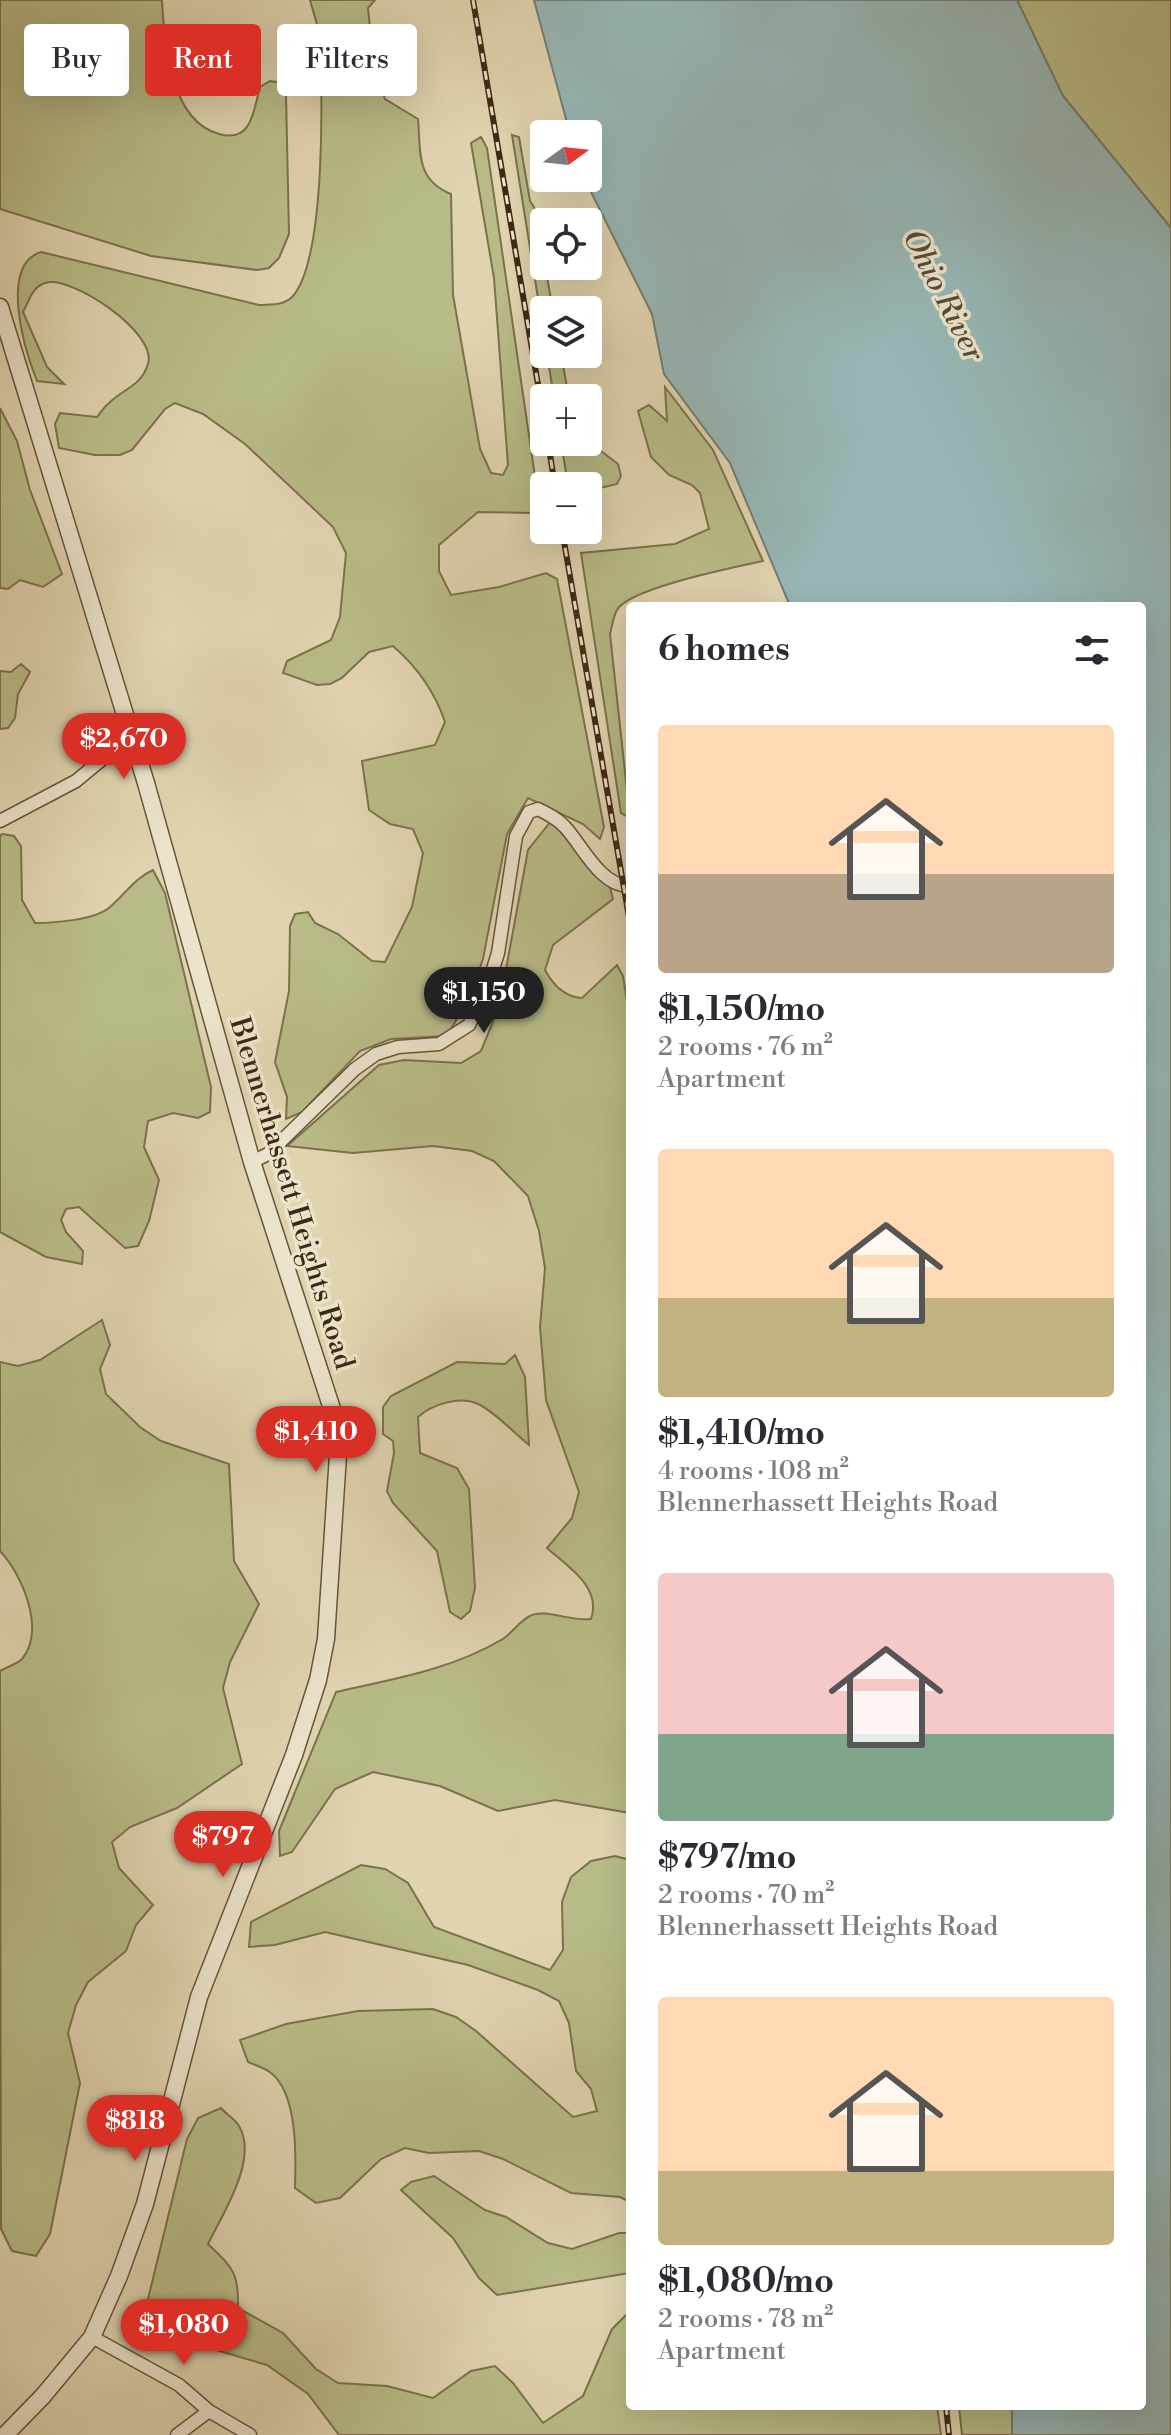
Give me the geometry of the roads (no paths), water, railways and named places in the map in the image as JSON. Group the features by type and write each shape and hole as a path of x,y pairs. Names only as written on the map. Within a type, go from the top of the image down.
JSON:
{"street":[{"name":"Blennerhassett Heights Road","path":"0,307 130,736 252,1162 337,1431 326,1639 318,1680 294,1755 199,1997 145,2204 119,2276 92,2337 43,2396 5,2435"},
{"path":"0,821 76,781 130,736"},
{"path":"252,1162 268,1154 355,1069 376,1054 398,1047 439,1044 469,1025 487,988 498,953 516,836 529,812 538,809 563,825 594,864 622,886 626,886"},
{"path":"92,2337 179,2385 209,2411 250,2435"},
{"path":"177,2435 209,2411"}],"water":[{"name":"Ohio River","path":"534,0 1017,0 1063,96 1171,228 1171,2435 1012,2435 1012,2410 1146,2410 1146,602 788,602 730,463 664,374 652,314 602,214 602,208 599,208 591,192 602,192 602,120 566,120"}],"railway":[{"path":"473,0 538,384"},
{"path":"550,456 553,472"},
{"path":"564,544 626,900"},
{"path":"946,2410 949,2435"}]}
